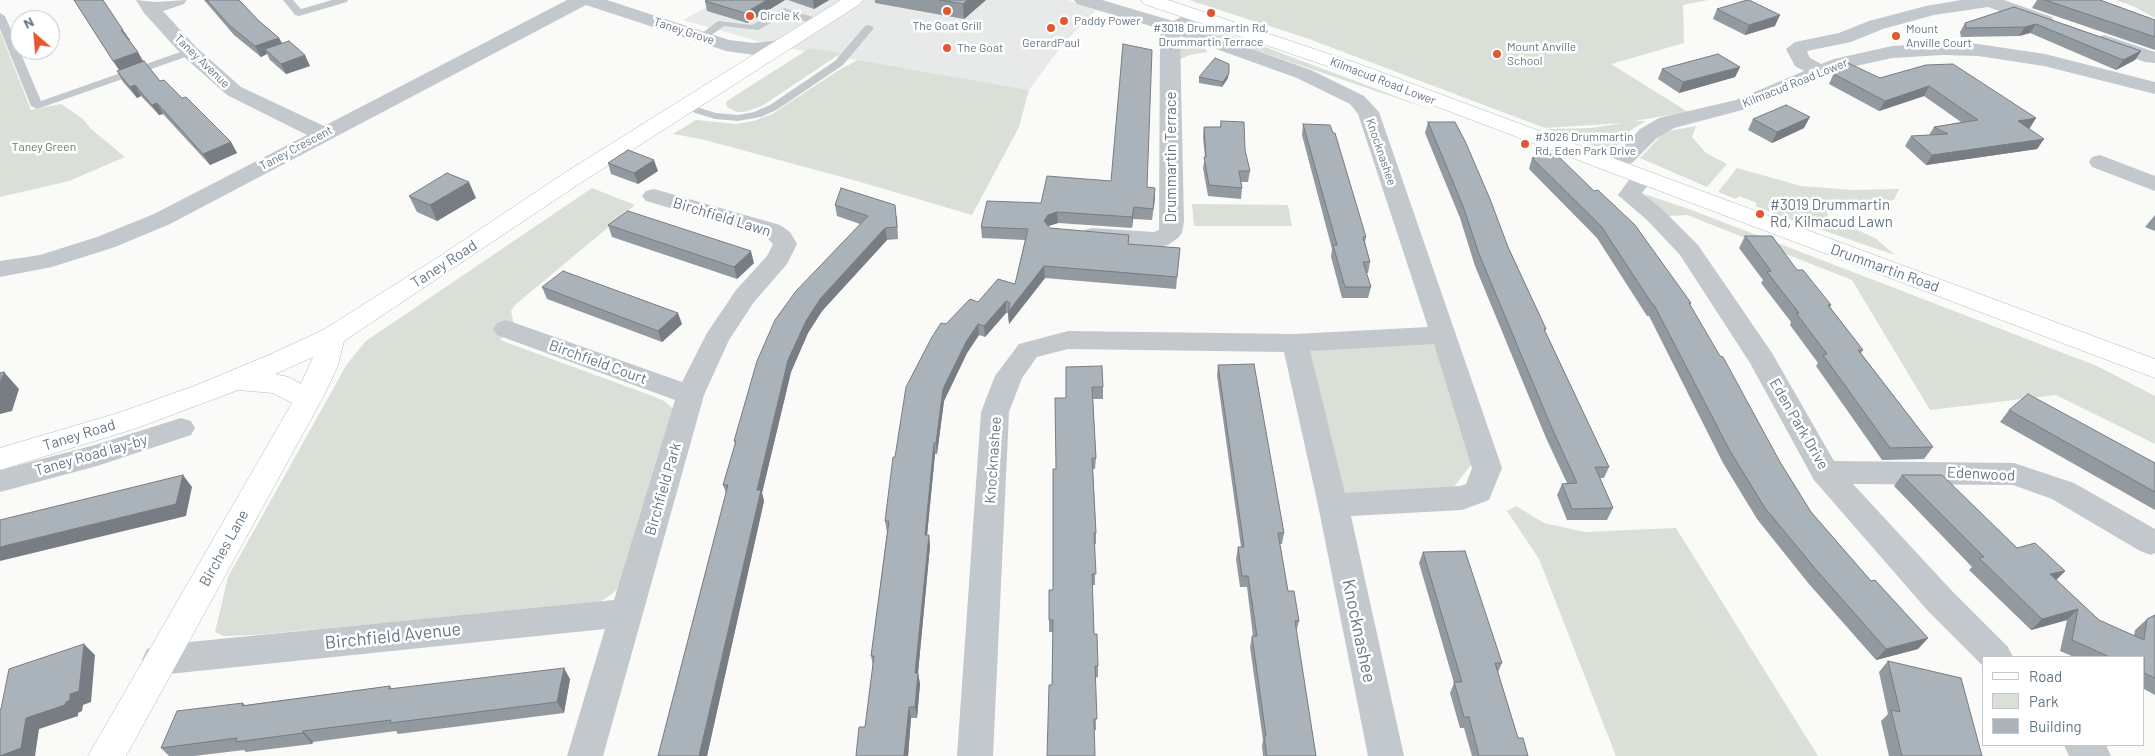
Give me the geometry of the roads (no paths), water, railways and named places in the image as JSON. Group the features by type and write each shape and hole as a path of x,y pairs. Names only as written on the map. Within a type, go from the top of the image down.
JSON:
{"main road":[{"name":"Taney Road","path":"0,458 127,421 237,380 332,336 446,264 574,178 854,0"},
{"name":"Kilmacud Road Lower","path":"1150,0 1187,21 1352,68 1627,168"},
{"name":"Drummartin Road","path":"1627,168 2155,369"},
{"name":"Birches Lane","path":"106,756 308,399 324,368 332,336"},
{"path":"237,380 278,384 308,399"}],"street":[{"path":"148,4 178,0"},
{"name":"Taney Crescent","path":"0,270 43,262 106,242 146,226 469,60 581,0"},
{"name":"Taney Grove","path":"589,0 726,45 754,49 782,46"},
{"name":"Knocknashee","path":"1083,0 1149,21 1187,21 1197,37 1304,74 1356,100 1368,112 1444,335 1486,468 1478,492 1462,498 1333,505"},
{"path":"1820,72 1802,62 1796,49 1802,46 1844,38 1876,25 1933,10 1989,1 2062,26"},
{"name":"Taney Avenue","path":"148,4 190,52 234,91 323,134"},
{"name":"Drummartin Terrace","path":"1068,233 1159,240 1170,233 1172,222 1170,35 1187,21"},
{"path":"2089,36 2152,58"},
{"name":"Kilmacud Road Lower","path":"1627,168 1648,134 1660,126 1736,106 1820,72 1855,60 1892,52 1944,49 1978,50 2045,60 2155,88"},
{"path":"2100,162 2155,184"},
{"name":"Eden Park Drive","path":"1627,168 1630,195 1655,215 1688,250 1762,360 1825,472 1940,601 1995,656"},
{"name":"Birchfield Lawn","path":"654,196 772,230 781,238 784,244"},
{"name":"Birchfield Park","path":"585,756 690,395 716,339 745,296 778,259 784,244"},
{"name":"Birchfield Court","path":"506,330 690,395"},
{"name":"Knocknashee","path":"975,756 996,412 1009,376 1028,350 1068,340 1295,343 1444,335"},
{"name":"Knocknashee","path":"1295,343 1333,505 1386,756"},
{"name":"Taney Road lay-by","path":"0,481 97,455 181,428"},
{"name":"Edenwood","path":"1825,472 2014,474 2063,491 2151,542"},
{"name":"Birchfield Avenue","path":"159,660 628,613"},
{"path":"2083,746 2094,756"}],"lane":[{"path":"288,0 299,13 343,0"},
{"path":"702,37 722,23 754,28 798,4"},
{"path":"784,11 818,22"},
{"path":"0,16 37,106 190,52"},
{"path":"687,107 715,116 738,118 757,115 774,107 839,63 870,28"}],"place":[{"name":"The Goat Grill","path":"947,11"},
{"name":"#3018 Drummartin Rd, Drummartin Terrace","path":"1211,13"},
{"name":"Circle K","path":"750,16"},
{"name":"Paddy Power","path":"1064,21"},
{"name":"GerardPaul","path":"1051,28"},
{"name":"Mount Anville Court","path":"1896,36"},
{"name":"The Goat","path":"947,48"},
{"name":"Mount Anville School","path":"1497,54"},
{"name":"#3026 Drummartin Rd, Eden Park Drive","path":"1525,144"},
{"name":"#3019 Drummartin Rd, Kilmacud Lawn","path":"1760,214"}],"park label":[{"name":"Taney Green","path":"44,147"}]}
